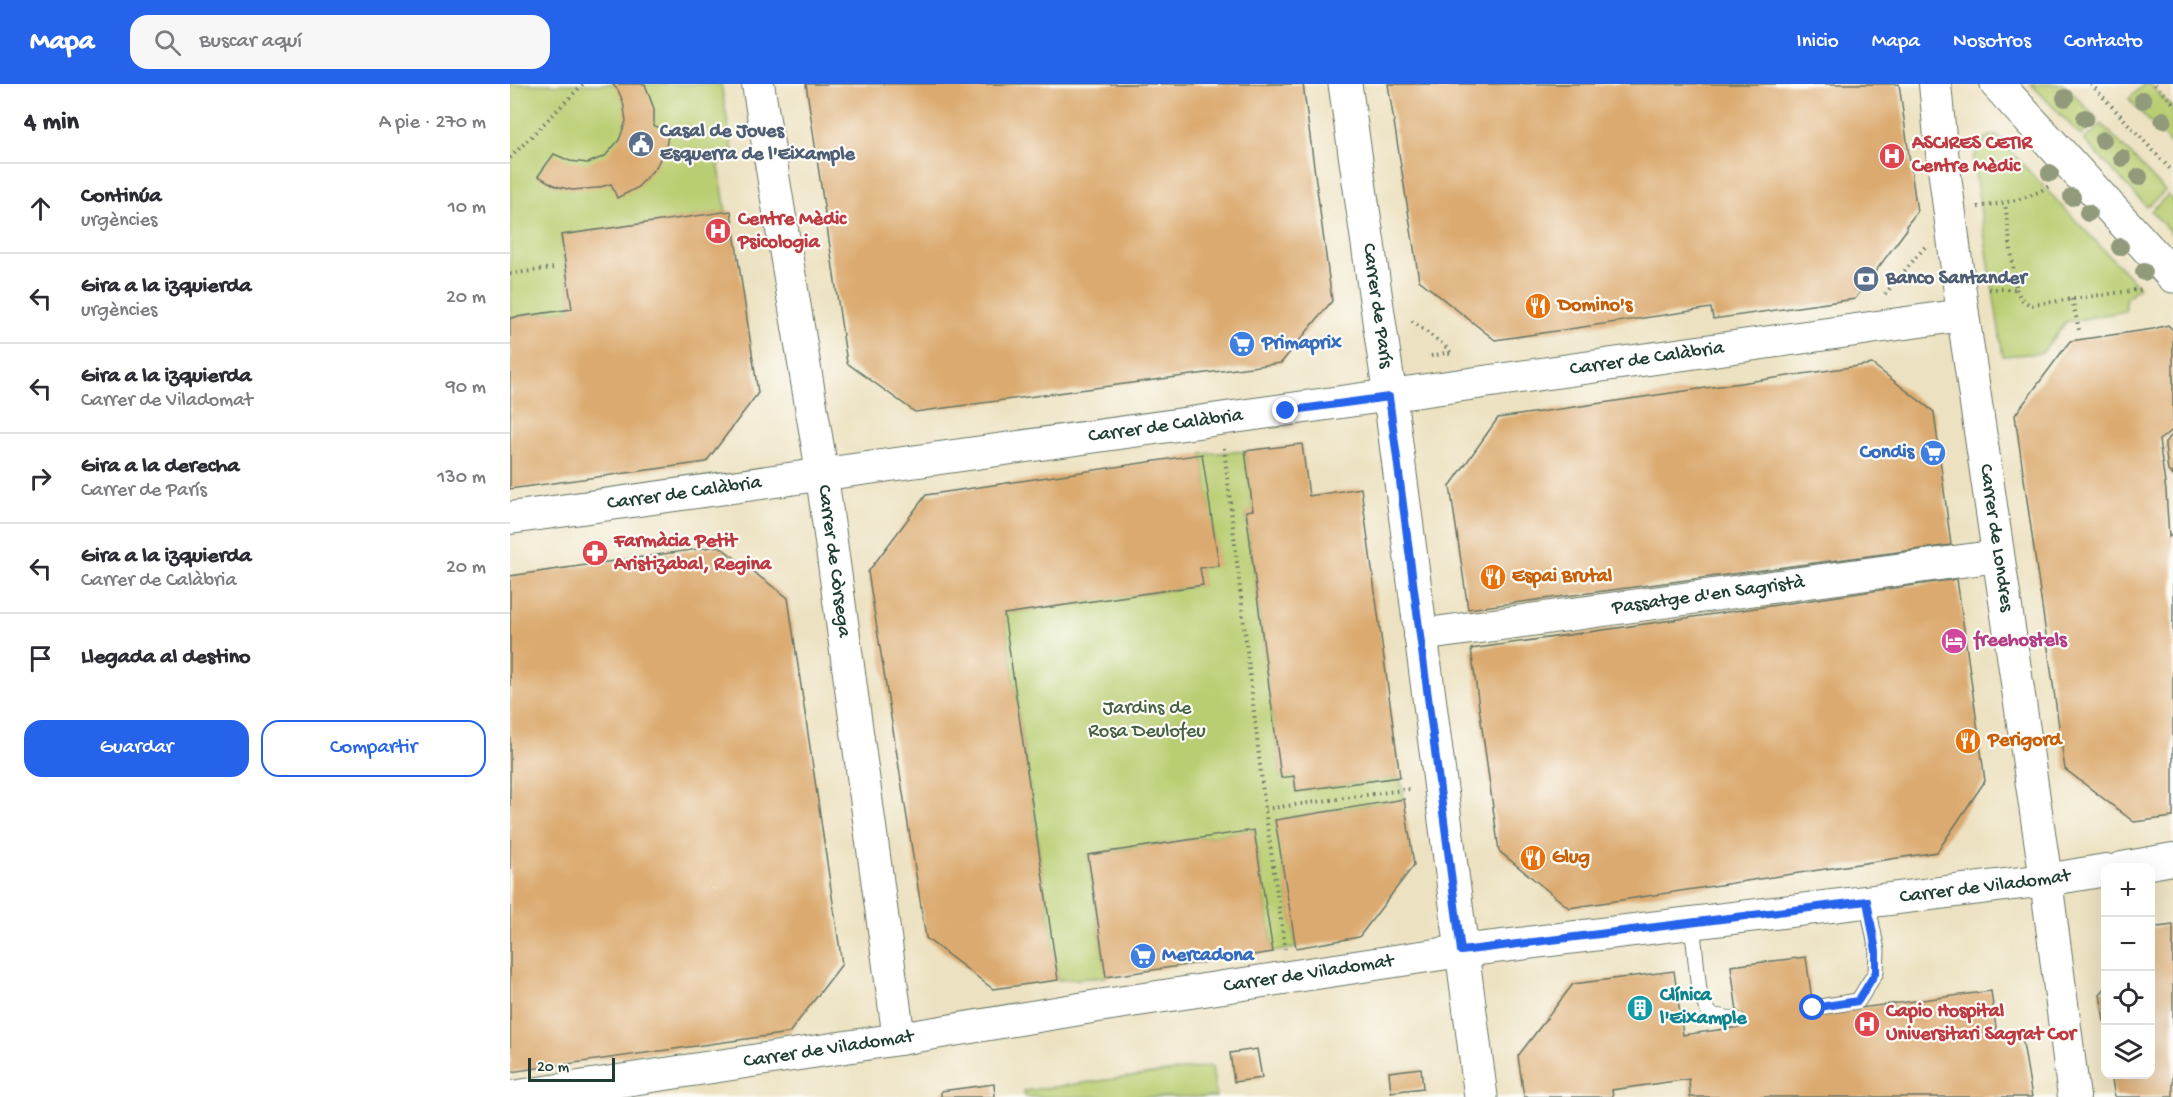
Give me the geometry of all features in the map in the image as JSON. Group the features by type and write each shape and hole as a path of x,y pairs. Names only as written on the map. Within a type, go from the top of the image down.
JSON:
{"main road":[{"name":"Carrer de París","path":"1345,84 1389,397 1481,1097"},
{"path":"1997,84 2161,282"}],"street":[{"name":"Carrer de Còrsega","path":"758,84 821,476 899,1039"},
{"name":"Carrer de Londres","path":"1935,84 1963,315 2046,880 2074,1097"},
{"name":"Carrer de Calàbria","path":"510,518 1963,315"},
{"name":"Passatge d'en Sagristà","path":"1420,635 1998,556"},
{"path":"2148,863 2173,859"},
{"name":"Carrer de Viladomat","path":"512,1097 1461,951 2046,880 2101,871"}],"lane":[{"path":"1813,1008 1858,1001 1876,972 1876,951 1867,901"},
{"path":"1692,922 1699,991 1702,999 1710,1015 1738,1020"}],"path":[{"path":"510,159 583,84"},
{"path":"2091,84 2173,172"},
{"path":"2155,84 2173,103"},
{"path":"1977,207 2038,194 2050,184"},
{"path":"2005,202 2016,289 2021,299 2030,305 2161,282"},
{"path":"510,274 552,268"},
{"path":"1989,290 2016,289"},
{"path":"2072,298 2079,330"},
{"name":"Carrer de París","path":"1410,320 1445,346 1453,356"},
{"path":"1220,420 1265,809 1286,960"},
{"path":"1265,809 1417,788"}],"green space":[{"path":"510,84 721,84 734,159 718,161 726,212 561,236 572,309 510,318"},
{"path":"2031,84 2064,84 2098,120 2081,136"},
{"path":"2144,84 2150,84 2173,109 2173,147 2129,99"},
{"path":"2102,124 2165,191 2147,207 2084,140"},
{"path":"1989,136 1998,136 2139,287 2125,299 2126,311 2066,322 2042,353 2003,356 1973,160 1981,142"},
{"path":"2168,195 2173,200 2173,235 2151,211"},
{"name":"Jardins de Rosa Deulofeu","path":"1245,451 1253,510 1246,512 1281,778 1294,776 1296,791 1400,777 1404,799 1276,820 1296,948 1273,952 1254,830 1088,855 1106,977 1058,980 1004,614 1202,585 1200,568 1218,565 1202,454"},
{"path":"1212,1066 1216,1097 1025,1097 1024,1091"}],"building":[{"name":"Casal de Joves Esquerra de l'Eixample","path":"612,84 645,84 654,109 654,126 669,130 666,147 656,167 637,188 617,198 611,184 597,188 572,190 556,186 538,176 554,154 570,161 588,163 605,156 619,140 626,121 623,102 618,90"},
{"path":"806,84 1303,84 1332,301 1281,363 915,412 847,363"},
{"path":"1388,84 1899,84 1917,212 1855,299 1713,319 1711,308 1495,340 1419,280"},
{"path":"731,211 758,393 706,462 510,489 510,318 572,309 561,235"},
{"path":"2168,325 2173,330 2173,430 2159,440 2169,537 2173,533 2173,817 2134,822 2065,769 2015,415 2070,341"},
{"path":"1872,364 1934,412 1951,545 1468,609 1450,486 1498,418"},
{"path":"2173,434 2173,476 2168,471 2165,442"},
{"path":"1302,444 1309,496 1361,488 1400,777 1296,791 1294,776 1281,778 1246,511 1253,510 1245,451"},
{"path":"1202,454 1219,566 1200,568 1203,585 1004,614 1058,980 993,989 926,938 868,572 926,495"},
{"path":"719,546 788,598 842,964 789,1033 510,1072 510,576"},
{"path":"1957,579 1985,781 1937,852 1569,908 1499,851 1471,649"},
{"path":"1404,799 1414,865 1359,937 1296,948 1275,820"},
{"path":"1254,830 1273,952 1106,977 1088,855"},
{"path":"2173,925 2173,1097 2115,1097 2112,1079 2155,1079 2155,927"},
{"name":"Capio Hospital Universitari Sagrat Cor","path":"1806,957 1814,1014 1991,991 1997,1035 2021,1031 2032,1097 1690,1097 1689,1079 1612,1090 1613,1097 1524,1097 1518,1056 1573,984 1674,971 1683,1035 1739,1027 1731,966"},
{"path":"1257,1049 1262,1078 1234,1082 1230,1053"},
{"path":"1421,1068 1423,1088 1391,1092 1389,1072"},
{"path":"994,1084 995,1097 941,1097 941,1091"}],"place":[{"name":"Casal de Joves Esquerra de l'Eixample","path":"641,144"},
{"name":"ASCIRES CETIR Centre Mèdic","path":"1892,156"},
{"name":"Centre Mèdic Psicologia","path":"718,231"},
{"name":"Banco Santander","path":"1866,279"},
{"name":"Domino's","path":"1538,306"},
{"name":"Primaprix","path":"1242,344"},
{"name":"Condis","path":"1933,453"},
{"name":"Farmàcia Petit Aristizabal, Regina","path":"595,553"},
{"name":"Espai Brutal","path":"1493,577"},
{"name":"freehostels","path":"1954,641"},
{"name":"Perigord","path":"1968,741"},
{"name":"Glug","path":"1533,858"},
{"name":"Mercadona","path":"1143,956"},
{"name":"Clínica l'Eixample","path":"1640,1008"},
{"name":"Capio Hospital Universitari Sagrat Cor","path":"1867,1024"}],"route":[{"path":"1286,411 1389,397 1461,951 1867,901 1876,951 1876,972 1858,1001 1813,1008"}]}
